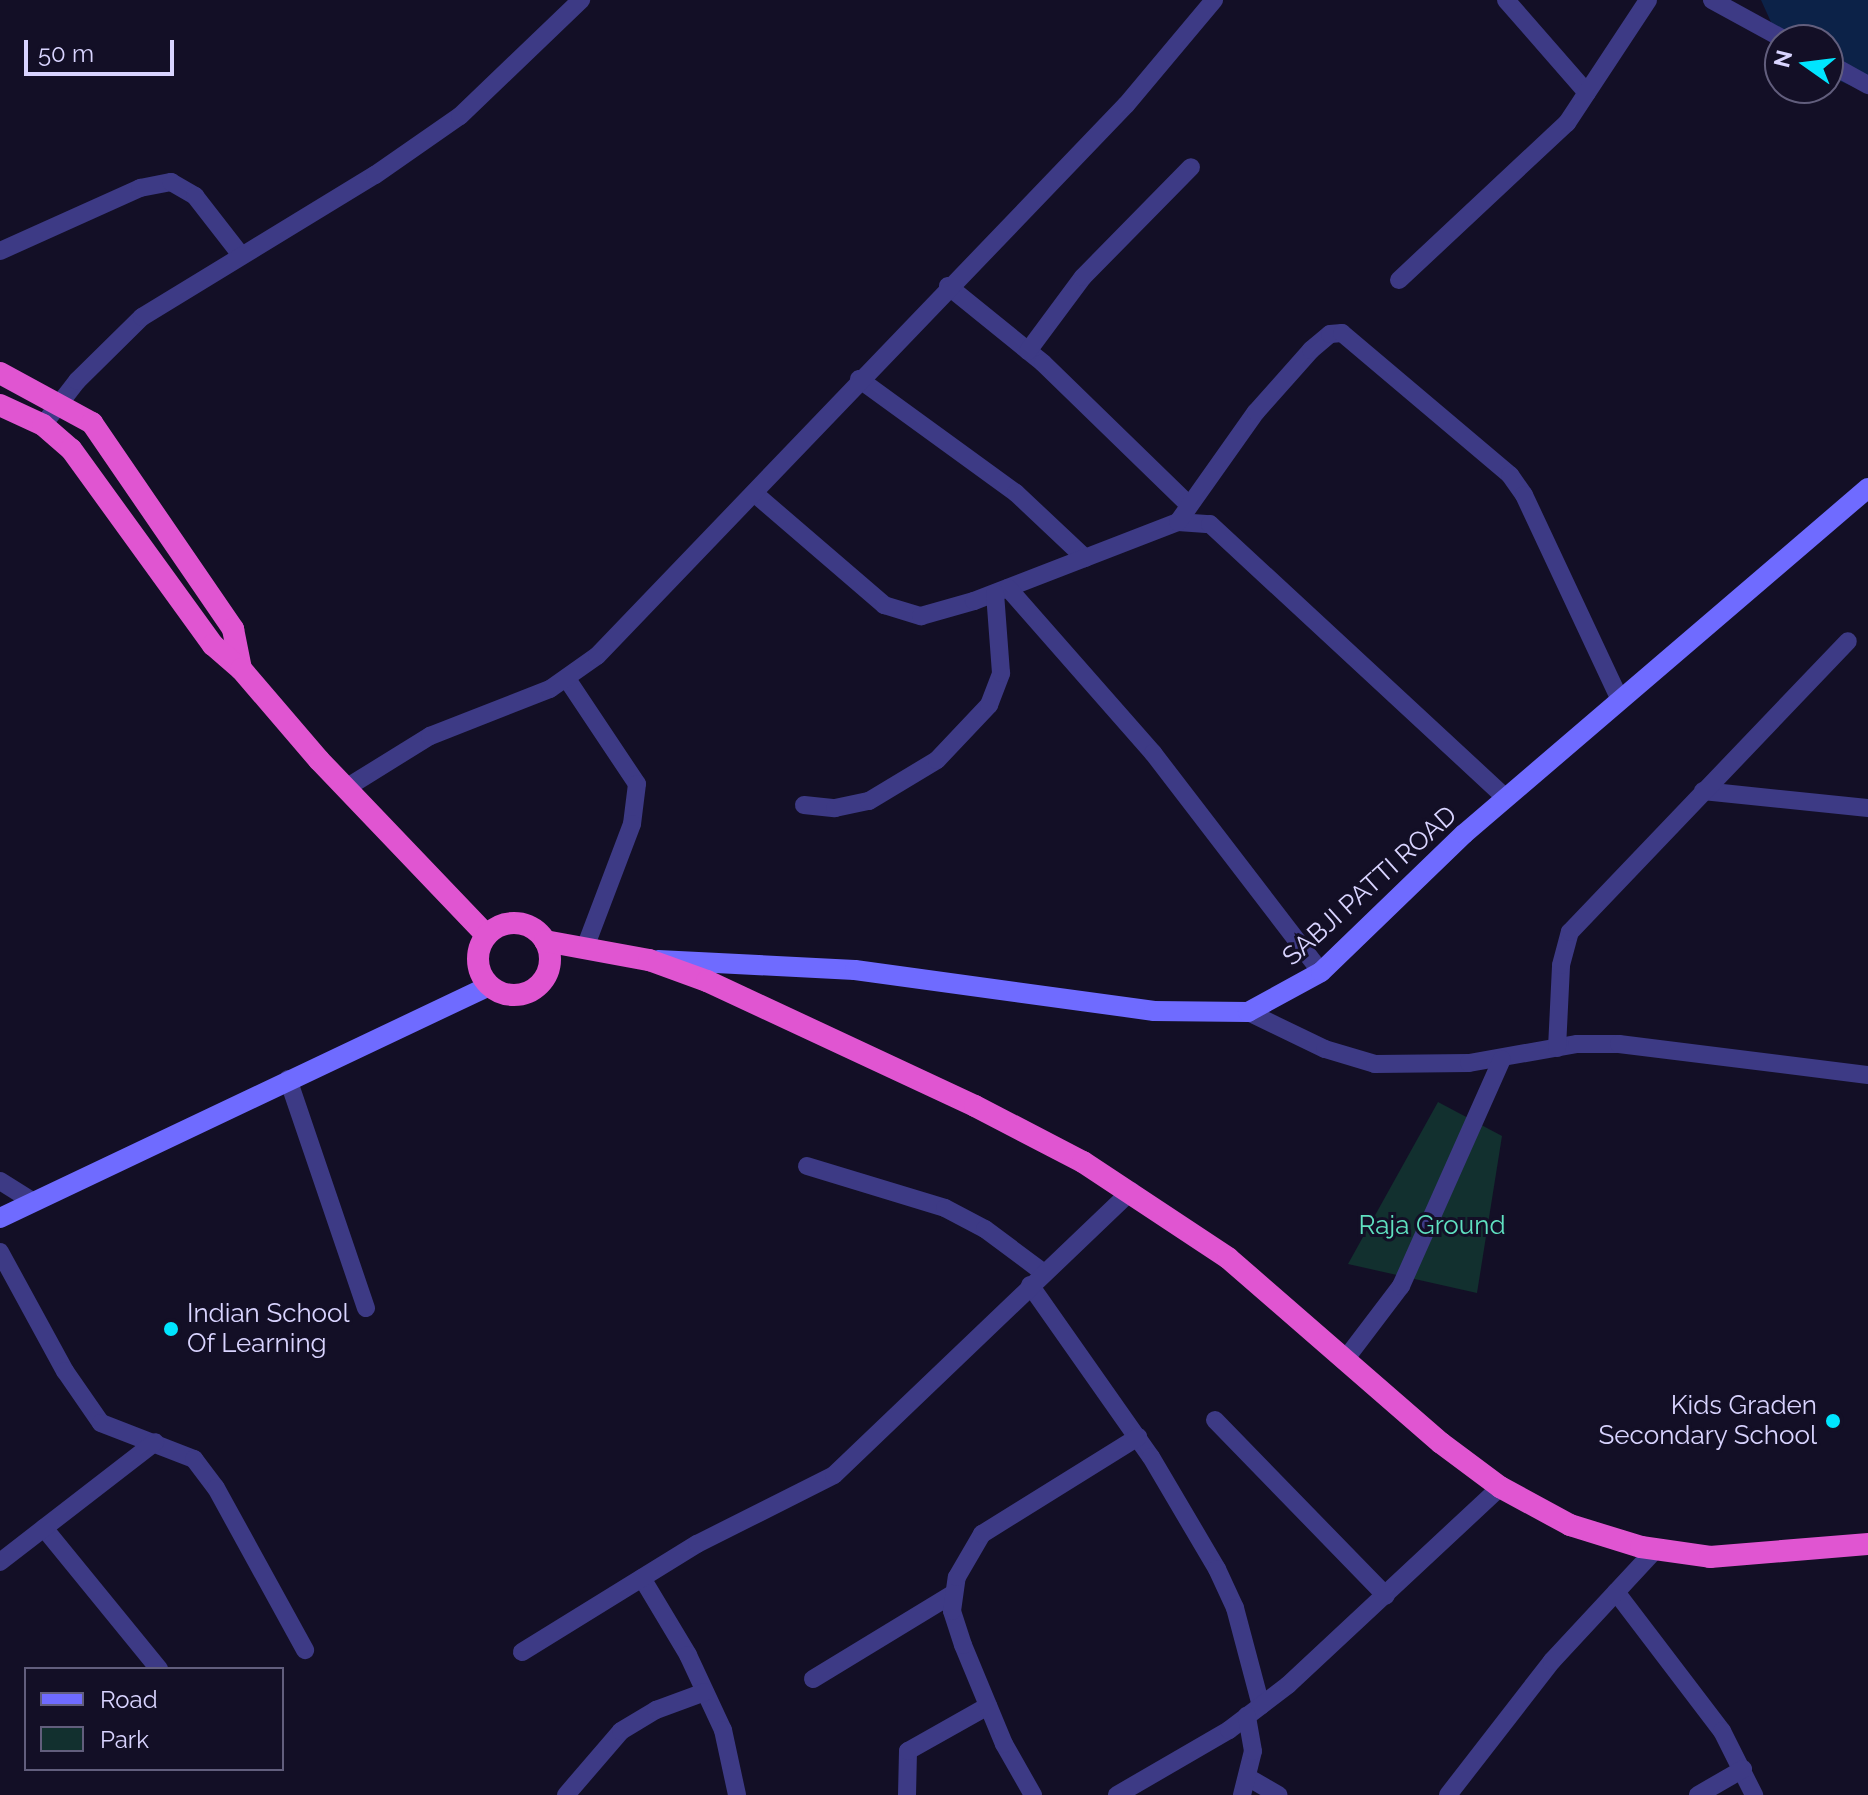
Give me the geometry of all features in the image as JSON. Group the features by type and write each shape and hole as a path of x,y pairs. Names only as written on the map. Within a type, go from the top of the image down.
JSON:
{"highway":[{"path":"0,373 61,402 92,423 233,629 241,669"},
{"path":"0,405 43,425 71,449 213,645 241,669 346,788 486,935"},
{"path":"545,941 550,966 537,988 512,996 489,986 477,961 486,935 517,923 545,941 649,960 748,998 975,1106 1131,1191 1228,1258 1344,1361 1500,1487 1570,1525 1656,1549 1710,1557 1868,1544"}],"main road":[{"name":"SABJI PATTI ROAD","path":"649,960 855,970 1154,1011 1248,1012 1321,972 1506,798 1868,488"},
{"path":"0,1218 489,986"}],"street":[{"path":"43,425 142,317 375,175 460,116 581,0"},
{"path":"346,788 430,736 567,679 597,656 948,286 1126,105 1214,0"},
{"path":"1506,0 1587,93"},
{"path":"1399,280 1547,144 1587,93 1648,0"},
{"path":"1712,0 1764,28"},
{"path":"1844,72 1868,85"},
{"path":"1028,351 1083,277 1191,167"},
{"path":"0,251 140,188 171,182 195,196 241,255"},
{"path":"948,286 1028,351 1189,505"},
{"path":"1178,522 1217,462 1311,350 1330,334 1342,333 1356,340 1510,475 1524,495 1620,700"},
{"path":"859,379 1016,493 1085,558"},
{"path":"754,493 884,605 902,614 921,616 1002,590 1178,522 1210,524 1225,534 1506,798"},
{"path":"804,805 835,808 869,801 937,760 989,705 1001,673 1002,590"},
{"path":"1002,590 1153,753 1321,972"},
{"path":"1557,1048 1561,965 1570,932 1848,641"},
{"path":"567,679 637,784 632,824 585,948"},
{"path":"1703,791 1868,808"},
{"path":"1248,1012 1325,1049 1375,1064 1502,1059 1577,1044 1655,1046 1868,1075"},
{"path":"1344,1361 1401,1286 1502,1059"},
{"path":"288,1079 366,1308"},
{"path":"807,1166 945,1208 985,1229 1037,1279 1138,1437 1235,1608 1254,1711 1253,1751 1246,1786 1278,1795"},
{"path":"0,1181 33,1202"},
{"path":"522,1652 697,1544 834,1475 1131,1191"},
{"path":"0,1252 101,1423 194,1459 216,1488 305,1650"},
{"path":"0,1295 16,1281"},
{"path":"1215,1420 1386,1596"},
{"path":"1033,1795 988,1706 952,1611 953,1594 982,1534 1138,1437"},
{"path":"0,1562 155,1442"},
{"path":"1117,1795 1254,1711 1386,1596 1500,1487"},
{"path":"44,1528 157,1667"},
{"path":"1448,1795 1552,1661 1656,1549"},
{"path":"642,1578 723,1730 737,1795"},
{"path":"1616,1592 1722,1731 1754,1795"},
{"path":"813,1679 953,1594"},
{"path":"566,1795 621,1731 656,1710 705,1692"},
{"path":"907,1795 908,1751 988,1706"},
{"path":"1698,1795 1743,1769"}],"green space":[{"name":"Raja Ground","path":"1438,1102 1502,1136 1477,1293 1348,1264"}],"water":[{"path":"1761,0 1868,0 1868,93 1844,83 1844,24 1772,24"}],"place":[{"name":"Indian School Of Learning","path":"171,1329"},
{"name":"Kids Graden Secondary School","path":"1833,1421"}]}
